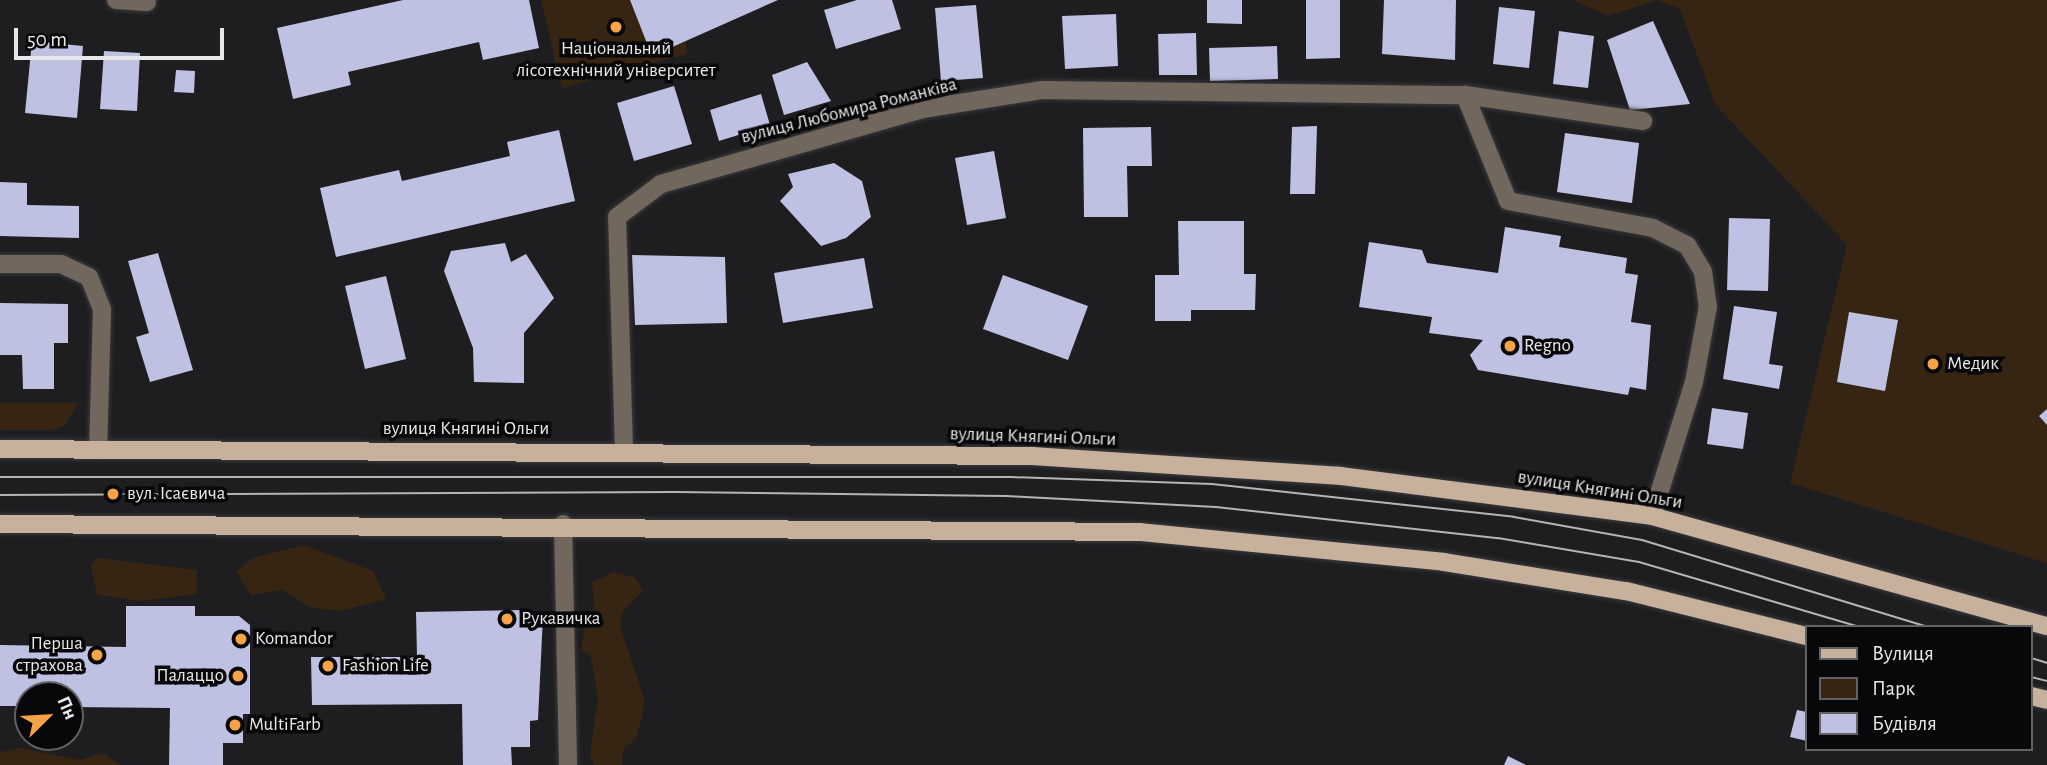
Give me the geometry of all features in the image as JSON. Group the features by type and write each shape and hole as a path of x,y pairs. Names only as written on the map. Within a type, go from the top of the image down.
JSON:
{"main road":[{"name":"вулиця Княгині Ольги","path":"0,449 624,450 1122,461 1341,476 1653,516 2047,626"},
{"path":"0,524 563,524 1140,533 1291,545 1626,592 1806,635"}],"street":[{"path":"116,0 147,2"},
{"name":"вулиця Любомира Романківа","path":"624,450 617,217 661,184 922,110 1042,90 1465,95 1643,121"},
{"path":"1465,95 1507,201 1653,228 1687,245 1703,272 1708,306 1694,382 1653,516"},
{"path":"0,264 61,264 89,277 102,310 98,450"},
{"path":"563,524 568,765"}],"green space":[{"name":"Національний лісотехнічний університет","path":"541,0 681,0 687,54 562,88"},
{"path":"1573,0 1657,0 1608,16"},
{"name":"Медик","path":"1657,0 2047,0 2047,563 1790,483 1847,245 1715,104 1680,9"},
{"path":"0,403 78,403 65,425 53,430 0,430"},
{"path":"304,545 373,571 386,599 341,611 311,608 283,590 251,595 236,572 253,558"},
{"path":"98,558 197,570 197,594 141,601 97,595 91,566"},
{"path":"613,572 634,577 643,590 622,613 620,626 644,698 643,714 636,738 623,750 622,765 595,765 590,756 598,697 591,657 581,649 586,620 595,617 592,583"},
{"path":"14,749 36,751 80,760 102,753 121,765 0,765 0,752"}],"building":[{"path":"403,0 529,0 539,48 483,60 479,42 348,72 351,85 293,99 277,28"},
{"path":"630,0 778,0 652,56"},
{"path":"857,0 892,0 901,29 836,49 824,10"},
{"path":"1207,0 1242,0 1242,24 1207,23"},
{"path":"1306,0 1340,0 1340,58 1306,59"},
{"path":"1384,0 1456,0 1455,60 1382,54"},
{"path":"976,5 983,78 941,81 935,8"},
{"path":"1499,7 1535,11 1529,68 1493,64"},
{"path":"1116,14 1118,66 1065,69 1062,16"},
{"path":"1653,21 1690,104 1630,110 1607,40"},
{"path":"1559,31 1594,36 1588,88 1553,84"},
{"path":"1196,33 1197,75 1159,75 1158,34"},
{"path":"32,41 83,46 77,118 25,113"},
{"path":"1277,46 1278,79 1210,81 1209,48"},
{"path":"104,51 140,53 137,111 100,109"},
{"path":"807,62 831,101 784,115 772,75"},
{"path":"176,70 195,71 194,93 174,92"},
{"path":"674,86 692,144 634,161 617,103"},
{"path":"761,94 770,125 719,141 710,110"},
{"path":"1317,126 1315,194 1290,194 1292,127"},
{"path":"1151,127 1152,166 1127,166 1128,217 1084,217 1083,128"},
{"path":"559,130 575,201 336,257 320,188 399,170 402,181 510,156 507,142"},
{"path":"1565,133 1639,143 1632,203 1557,192"},
{"path":"994,151 1006,218 967,225 955,158"},
{"path":"834,163 862,181 871,217 846,238 821,246 780,201 793,187 788,174"},
{"path":"0,182 27,183 27,205 79,206 79,238 0,236"},
{"path":"1729,218 1770,219 1768,291 1727,290"},
{"path":"1178,221 1244,221 1244,274 1256,274 1255,310 1191,310 1191,321 1155,321 1155,275 1179,275"},
{"path":"1505,227 1561,236 1559,247 1627,258 1625,273 1638,275 1631,322 1651,325 1646,390 1630,387 1628,395 1478,370 1470,355 1483,340 1429,333 1432,317 1359,307 1369,242 1422,250 1427,263 1498,273"},
{"path":"505,243 511,262 526,254 554,298 524,333 524,383 474,382 473,348 444,271 451,251"},
{"path":"158,253 193,370 150,382 136,337 149,333 128,261"},
{"path":"632,255 725,257 727,323 635,325"},
{"path":"864,258 873,308 783,323 774,273"},
{"path":"1003,275 1088,306 1068,360 983,329"},
{"path":"386,276 406,359 365,369 345,286"},
{"path":"0,303 68,304 68,343 54,343 54,389 23,389 22,355 0,355"},
{"path":"1734,306 1777,312 1769,364 1783,366 1779,389 1723,379"},
{"path":"1849,312 1898,320 1885,391 1837,382"},
{"path":"1712,408 1748,413 1743,449 1707,444"},
{"path":"2047,409 2047,425 2039,416"},
{"path":"126,606 195,606 195,616 239,616 250,625 250,714 243,714 243,743 223,743 223,765 169,765 170,708 84,707 84,681 14,681 14,706 0,706 0,645 126,647"},
{"path":"528,610 528,616 543,616 538,720 530,721 530,747 511,747 512,765 463,765 462,704 312,705 311,657 417,657 416,612"},
{"path":"1797,710 1806,712 1806,741 1790,737"},
{"path":"1508,756 1526,765 1504,765"}],"tram line":[{"path":"0,477 1011,477 1212,484 1514,517 1642,540 1921,625"},
{"path":"0,495 675,492 1006,496 1216,507 1498,538 1639,562 1853,625"},
{"path":"2033,659 2047,663"},
{"path":"2033,678 2047,681"}],"place":[{"name":"Національний лісотехнічний університет","path":"616,27"},
{"name":"Regno","path":"1510,346"},
{"name":"Медик","path":"1933,364"},
{"name":"вул. Ісаєвича","path":"113,494"},
{"name":"Рукавичка","path":"507,619"},
{"name":"Komandor","path":"241,639"},
{"name":"Перша страхова","path":"97,655"},
{"name":"Fashion Life","path":"328,666"},
{"name":"Палаццо","path":"238,676"},
{"name":"MultiFarb","path":"235,725"}]}
